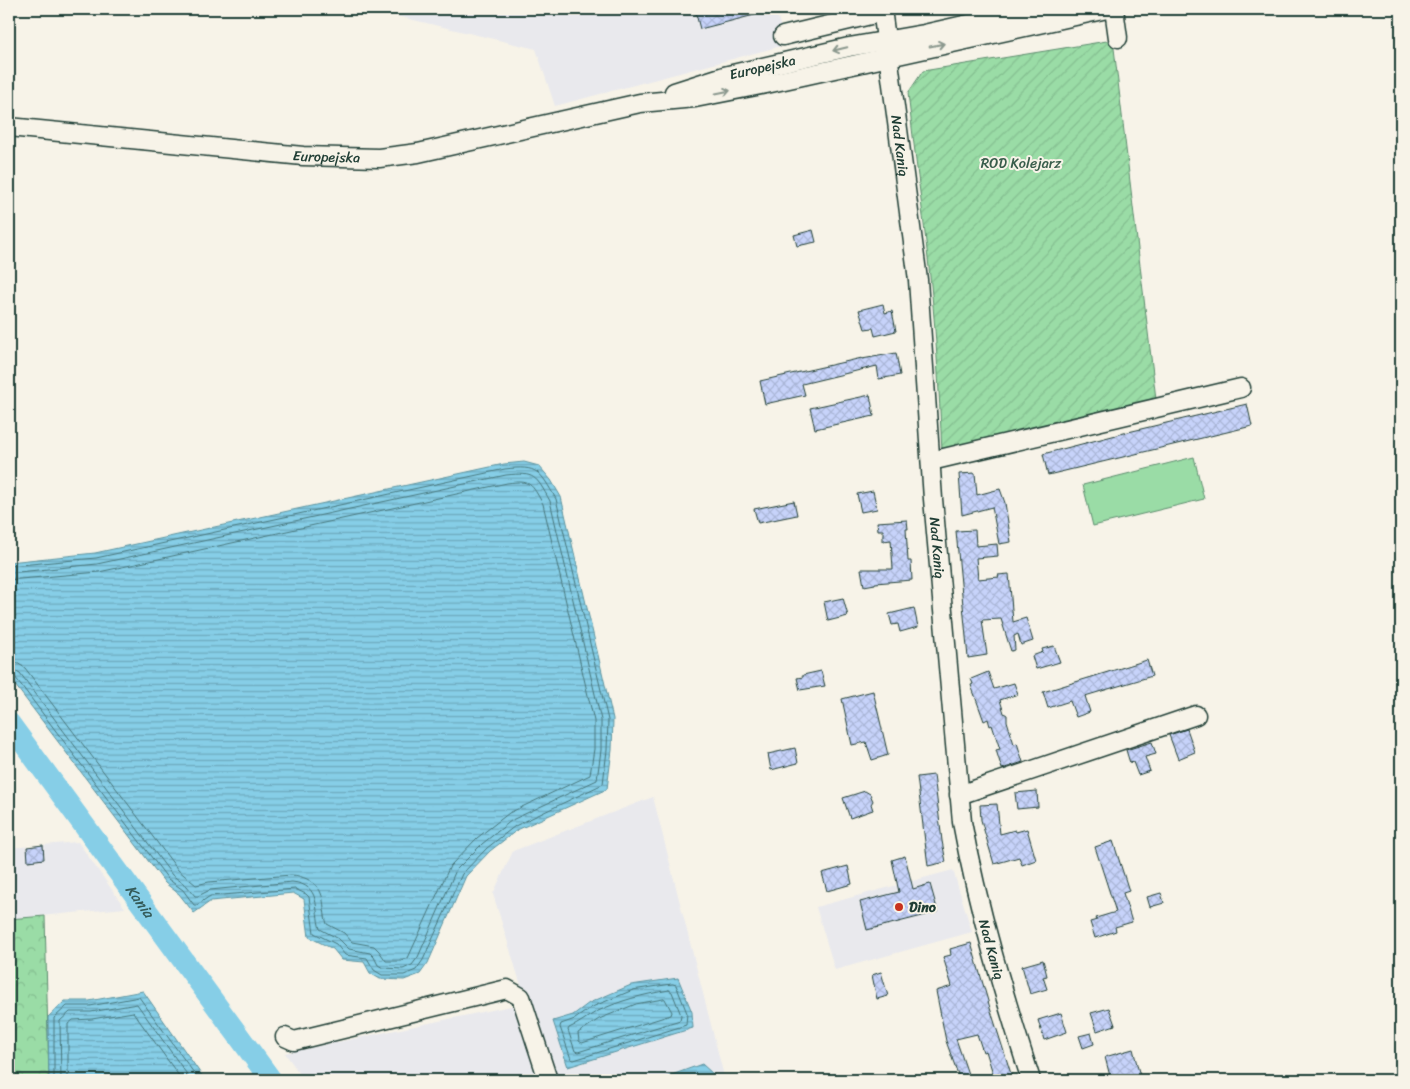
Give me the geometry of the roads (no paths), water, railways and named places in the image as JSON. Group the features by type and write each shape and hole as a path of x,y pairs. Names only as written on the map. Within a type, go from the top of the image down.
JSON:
{"street":[{"name":"Europejska","path":"640,104 724,76 1035,9"},
{"name":"Europejska","path":"9,127 302,156 379,158 418,153 640,104 704,96 1107,9"},
{"path":"1114,9 1118,38"},
{"name":"Nad Kanią","path":"883,11 918,280 959,795 970,867 1000,983 1031,1080"},
{"path":"782,36 883,11"},
{"path":"931,461 1241,388"},
{"path":"959,795 1196,715"},
{"path":"285,1037 294,1040 507,989 521,997 548,1080"}],"water":[{"path":"524,462 539,466 551,480 561,497 613,719 612,750 607,789 517,830 490,851 466,876 428,963 420,974 404,980 380,979 370,973 364,962 342,960 333,949 309,937 304,899 293,893 211,901 194,913 179,894 165,883 9,677 9,562 95,553 504,464"},
{"path":"678,978 692,1012 693,1028 568,1067 553,1021 573,1015 589,1003 631,985"},
{"path":"143,991 205,1080 49,1080 48,1017 65,1001 89,1001"},
{"path":"702,1064 713,1074 715,1080 658,1080"}],"waterway":[{"name":"Kania","path":"9,723 271,1080"}],"place":[{"name":"Dino","path":"899,907"}],"park label":[{"name":"ROD Kolejarz","path":"1021,163"}]}
